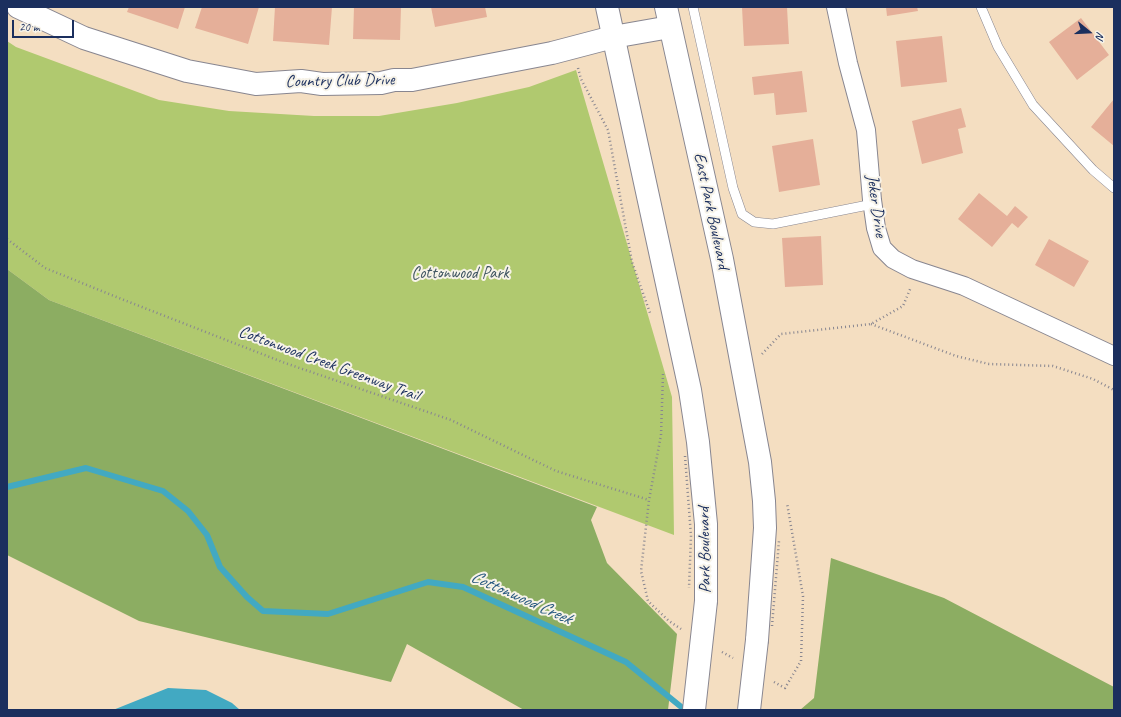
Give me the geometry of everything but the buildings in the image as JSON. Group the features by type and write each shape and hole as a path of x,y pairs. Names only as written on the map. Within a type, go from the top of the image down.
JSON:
{"main road":[{"name":"Country Club Drive","path":"18,7 84,38 187,71 256,84 301,81 322,84 380,83 394,80 412,80 572,48 613,37 668,17"},
{"path":"607,7 613,37"},
{"name":"East Park Boulevard","path":"668,17 722,259 760,462 765,528 757,640 749,710"},
{"name":"Park Boulevard","path":"613,37 690,390 698,442 706,524 697,598 694,710"}],"street":[{"name":"Jeker Drive","path":"836,7 866,130 876,228 882,248 893,259 917,271 964,286 1114,356"}],"lane":[{"path":"693,7 733,188 742,214 754,222 773,224 873,204"},
{"path":"981,7 998,47 1034,106 1093,170 1114,188"}],"path":[{"path":"572,48 581,79 608,130 632,262 650,314"},
{"name":"Cottonwood Creek Greenway Trail","path":"7,239 46,268 285,363 451,420 556,471 649,500"},
{"path":"760,355 781,334 871,324 903,306 917,271"},
{"path":"871,324 956,356 989,364 1053,366 1093,379 1114,390"},
{"path":"663,370 661,435 649,500 642,571 648,601 669,621 684,628 684,634"},
{"path":"685,456 697,598"},
{"path":"771,680 785,688 801,661 802,596 786,498"},
{"path":"717,649 737,660"}],"green space":[{"name":"Cottonwood Park","path":"7,41 16,47 159,100 229,111 314,116 379,116 457,103 529,87 576,70 672,397 674,535 49,300 7,269"},
{"path":"7,269 49,300 597,507 591,520 607,563 677,634 668,710 524,710 407,644 391,682 139,621 7,555"},
{"path":"831,558 944,598 1114,687 1114,710 800,710 814,698"}],"water":[{"path":"168,688 206,690 232,703 240,710 113,710"}],"waterway":[{"name":"Cottonwood Creek","path":"7,487 86,468 163,491 188,511 207,535 220,567 247,597 263,611 328,614 428,582 463,587 626,662 685,710"}]}
